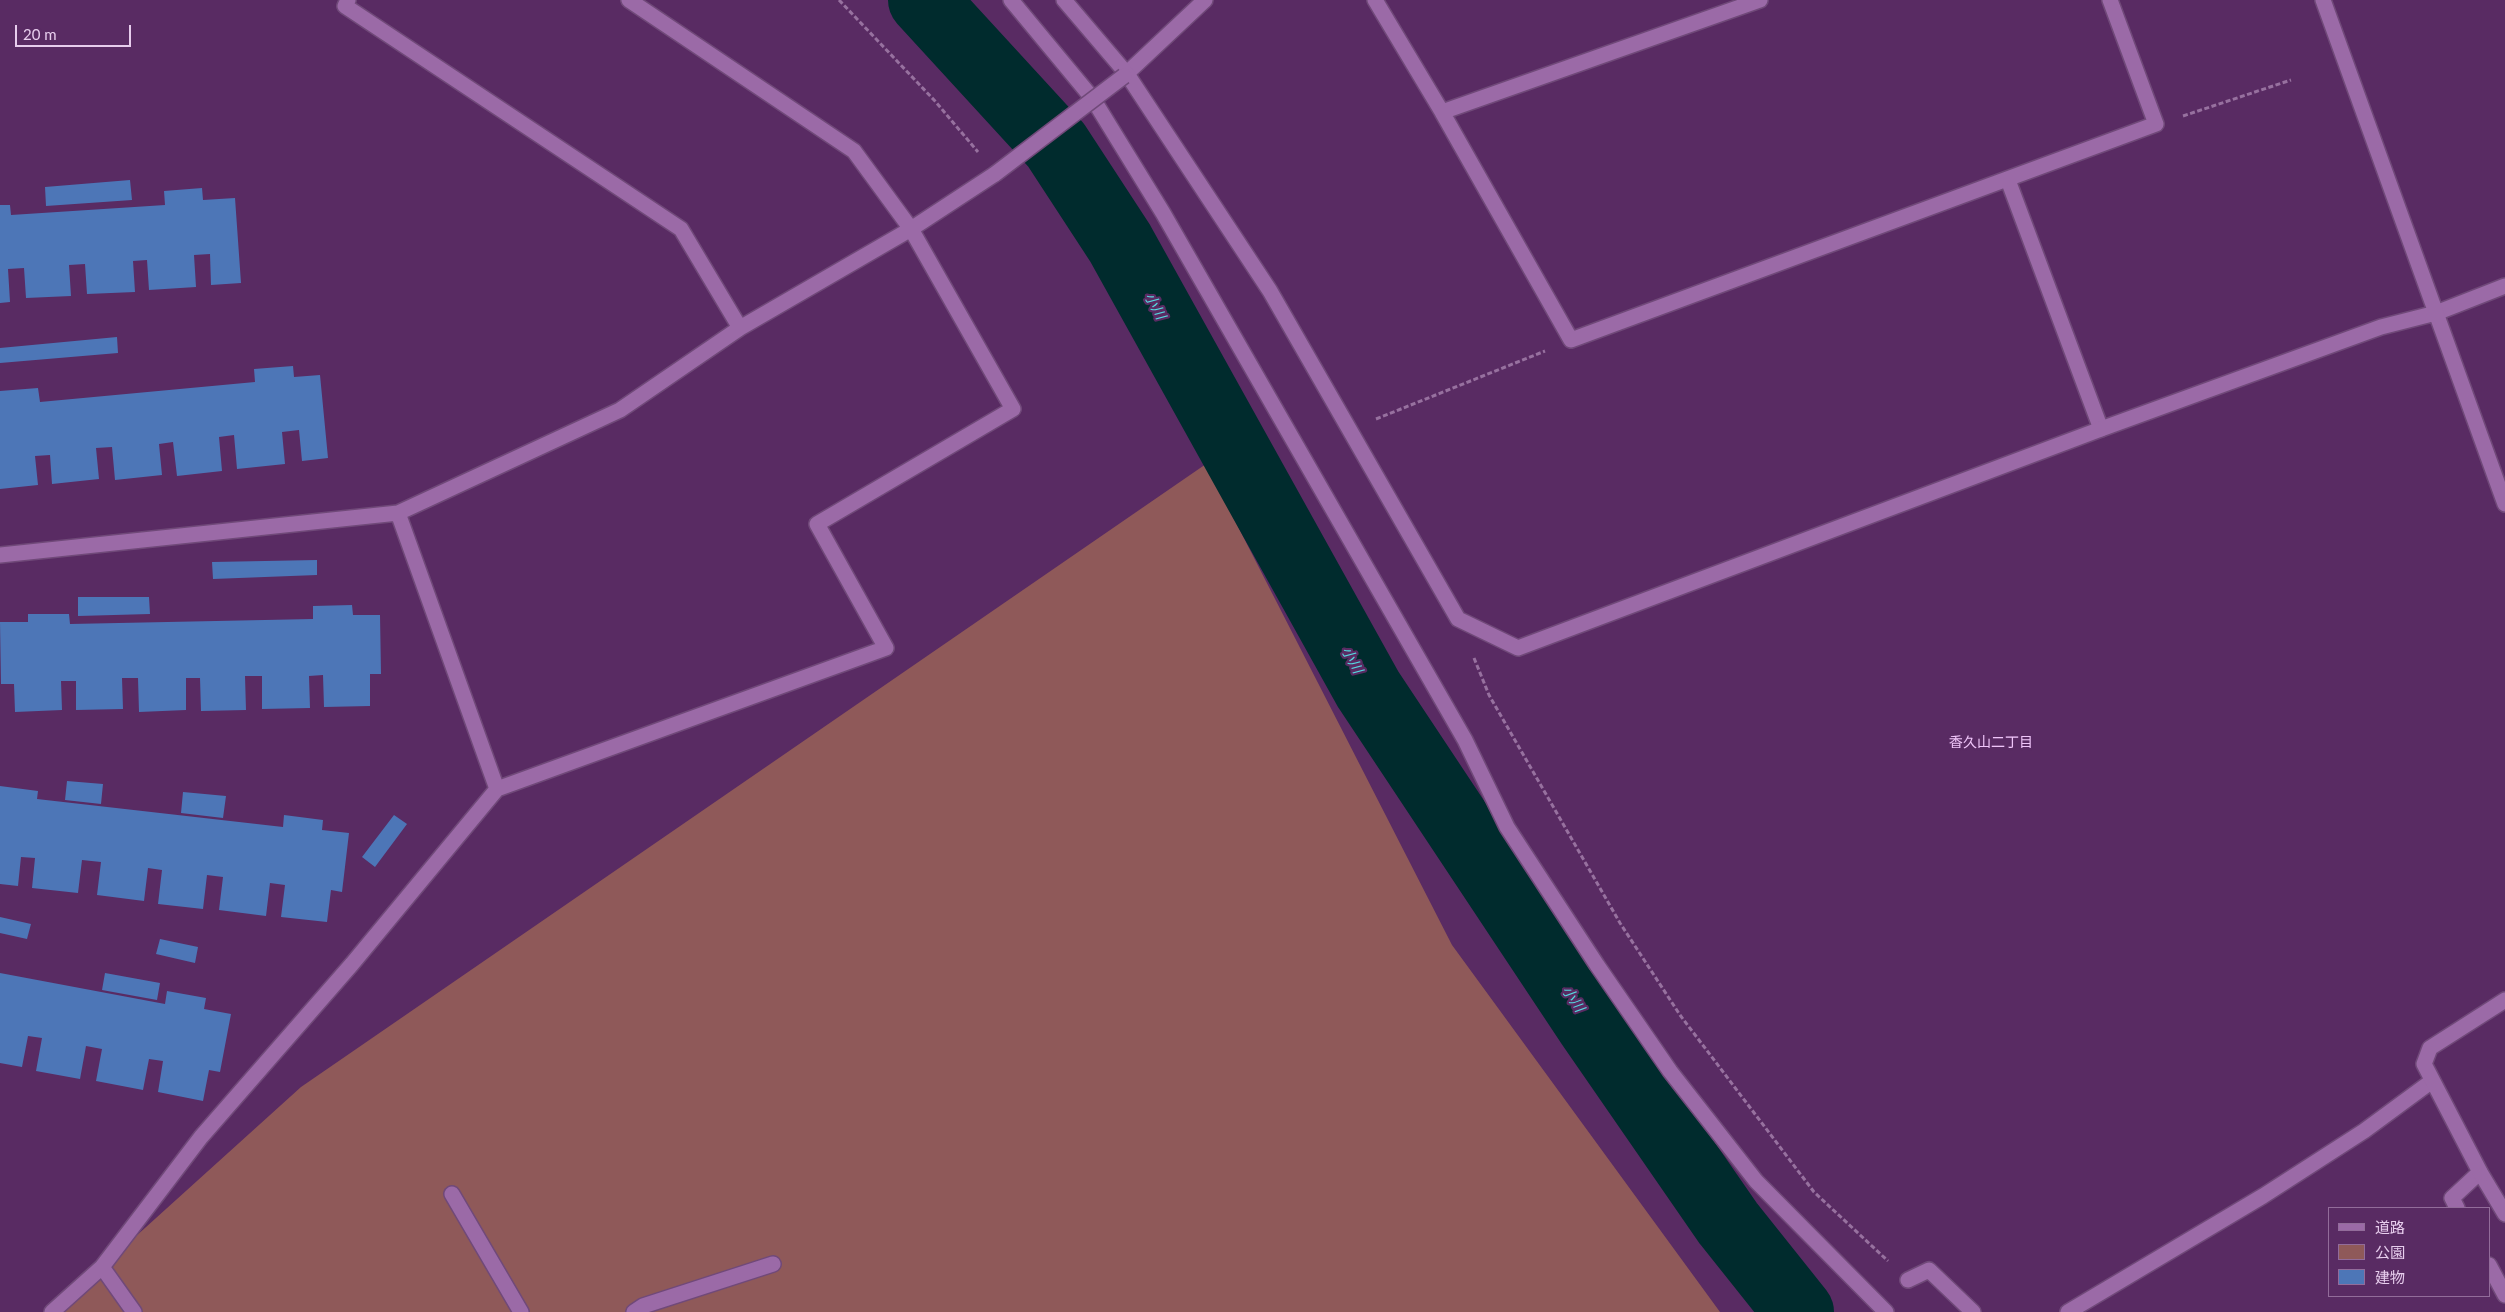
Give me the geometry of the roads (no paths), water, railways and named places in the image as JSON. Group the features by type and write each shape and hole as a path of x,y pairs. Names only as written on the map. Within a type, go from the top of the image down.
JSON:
{"street":[{"path":"348,0 345,6 681,229 740,328"},
{"path":"52,1312 102,1266 201,1137 352,964 497,789 886,648 817,524 1013,409 911,230 854,151 629,0"},
{"path":"1011,0 1093,99 1163,213 1460,732 1512,836 1636,1022 1670,1071 1756,1181 1886,1312"},
{"path":"1064,0 1126,75 1270,291 1458,619 1518,648 2101,429 2381,327 2436,313 2505,286"},
{"path":"0,554 398,512 620,410 740,328 911,230 996,174 1126,75 1204,0"},
{"path":"1375,0 1442,112 1571,340 2156,124 2110,0"},
{"path":"1442,112 1760,0"},
{"path":"2323,0 2505,504"},
{"path":"2008,180 2101,429"},
{"path":"398,512 497,789"},
{"path":"2505,1000 2430,1048 2424,1064 2480,1172 2505,1214"},
{"path":"2068,1312 2263,1196 2364,1131 2432,1081"},
{"path":"2456,1207 2452,1198 2480,1172"},
{"path":"452,1194 521,1312"},
{"path":"634,1312 643,1306 773,1264"},
{"path":"102,1266 134,1312"},
{"path":"2490,1267 2505,1294"},
{"path":"1908,1280 1929,1270 1973,1312"}],"waterway":[{"name":"小川","path":"923,0 1056,145 1120,243 1368,689 1591,1025 1728,1223 1799,1312"}],"district":[{"name":"香久山二丁目","path":"1991,742"}]}
